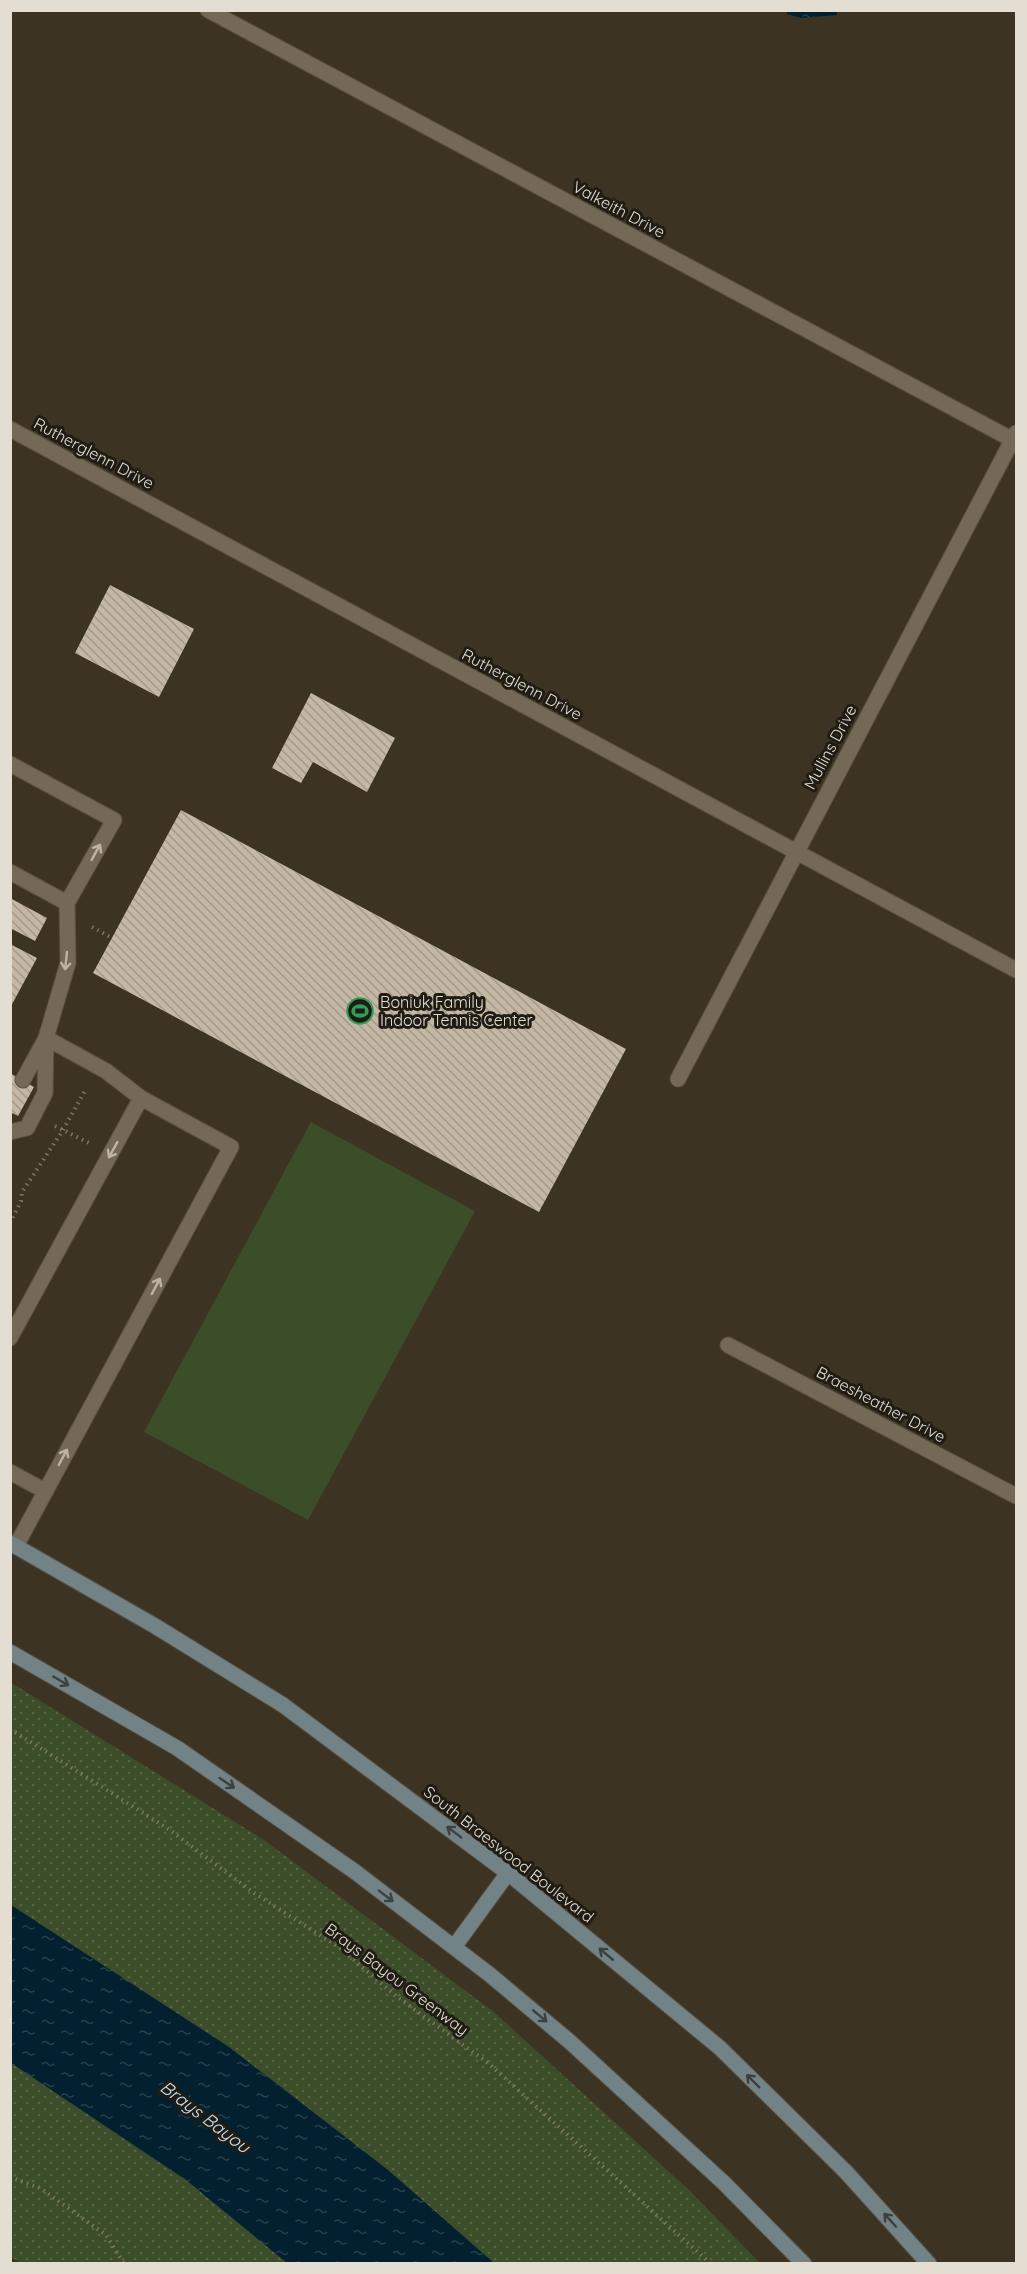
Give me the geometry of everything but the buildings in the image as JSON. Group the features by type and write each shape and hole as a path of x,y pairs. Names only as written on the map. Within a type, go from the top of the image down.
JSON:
{"main road":[{"name":"South Braeswood Boulevard","path":"13,1545 155,1626 284,1705 508,1873 720,2048 846,2172 929,2264"},
{"path":"10,1652 177,1748 354,1871 454,1947 569,2041 724,2182 804,2264"},
{"path":"454,1947 508,1873"}],"street":[{"name":"Valkeith Drive","path":"208,10 1015,436"},
{"name":"Rutherglenn Drive","path":"10,429 1017,970"},
{"name":"Mullins Drive","path":"678,1079 1015,436"},
{"path":"10,764 114,820 68,903 68,963 46,1038 23,1080"},
{"path":"10,872 68,903"},
{"path":"13,1545 45,1491 231,1147 141,1098 106,1071 46,1038"},
{"path":"10,1132 27,1128 45,1093 46,1038"},
{"path":"10,1338 141,1098"},
{"name":"Braesheather Drive","path":"728,1344 1017,1496"},
{"path":"10,1473 45,1491"}],"path":[{"path":"10,1223 21,1201 22,1192 63,1130 92,1077 106,1071"},
{"path":"34,1113 111,1154"},
{"name":"Brays Bayou Greenway","path":"10,1729 167,1828 254,1893 340,1948 396,1996 488,2063 711,2264"},
{"path":"10,2177 40,2188 106,2235 124,2264"}],"green space":[{"path":"311,1122 475,1211 308,1520 144,1432"},
{"path":"10,1682 264,1840 495,2013 689,2190 760,2263 22,2264 11,2257"}],"water":[{"path":"787,11 837,11 837,15 801,18 787,14"},
{"name":"Brays Bayou","path":"11,1905 229,2047 388,2170 494,2263 287,2263 186,2180 11,2063"}],"place":[{"name":"Boniuk Family Indoor Tennis Center","path":"360,1011"}]}
